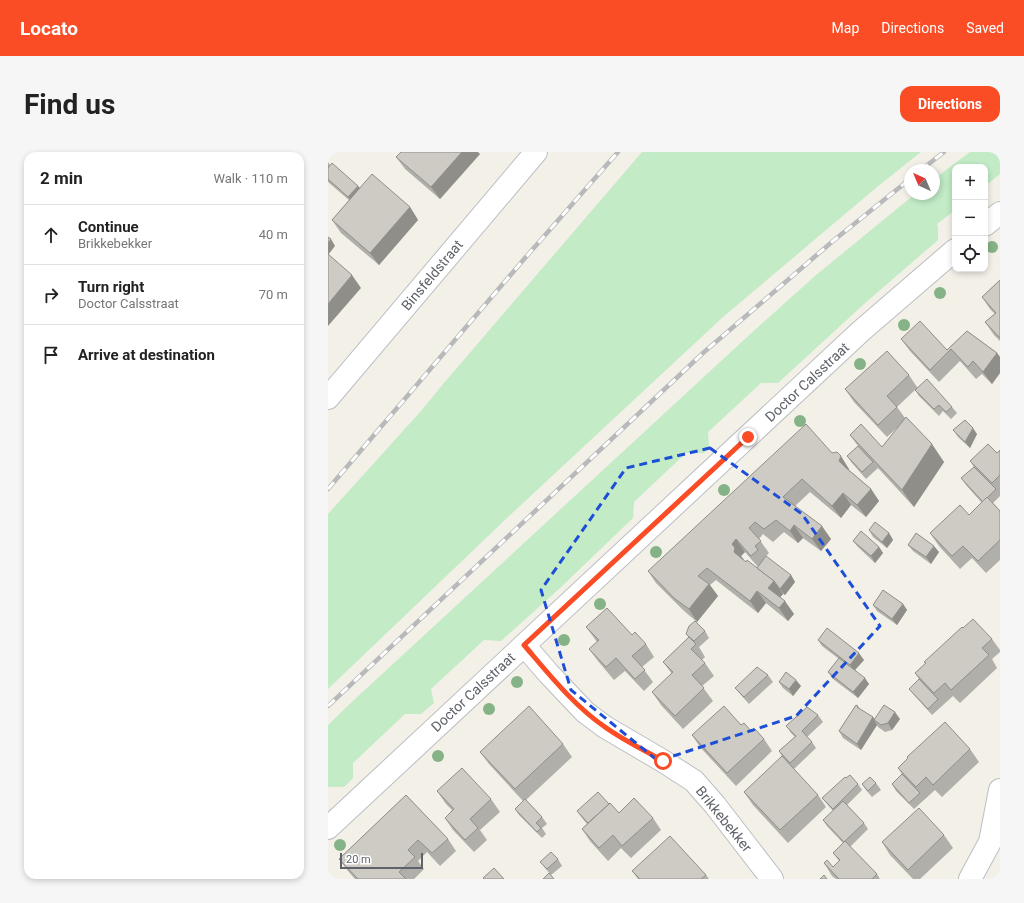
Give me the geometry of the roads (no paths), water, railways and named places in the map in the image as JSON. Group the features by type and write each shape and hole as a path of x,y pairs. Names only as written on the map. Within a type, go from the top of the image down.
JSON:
{"street":[{"name":"Binsfeldstraat","path":"328,398 536,152"},
{"path":"988,222 1000,213"},
{"name":"Doctor Calsstraat","path":"328,828 861,331 952,253"},
{"name":"Brikkebekker","path":"524,645 549,674 590,716 605,727 694,781 716,805 772,879"},
{"path":"970,879 990,842 1000,790"}],"railway":[{"path":"328,489 525,258 618,152"},
{"path":"929,164 944,152"},
{"path":"328,706 703,353 833,241 904,184"}]}
